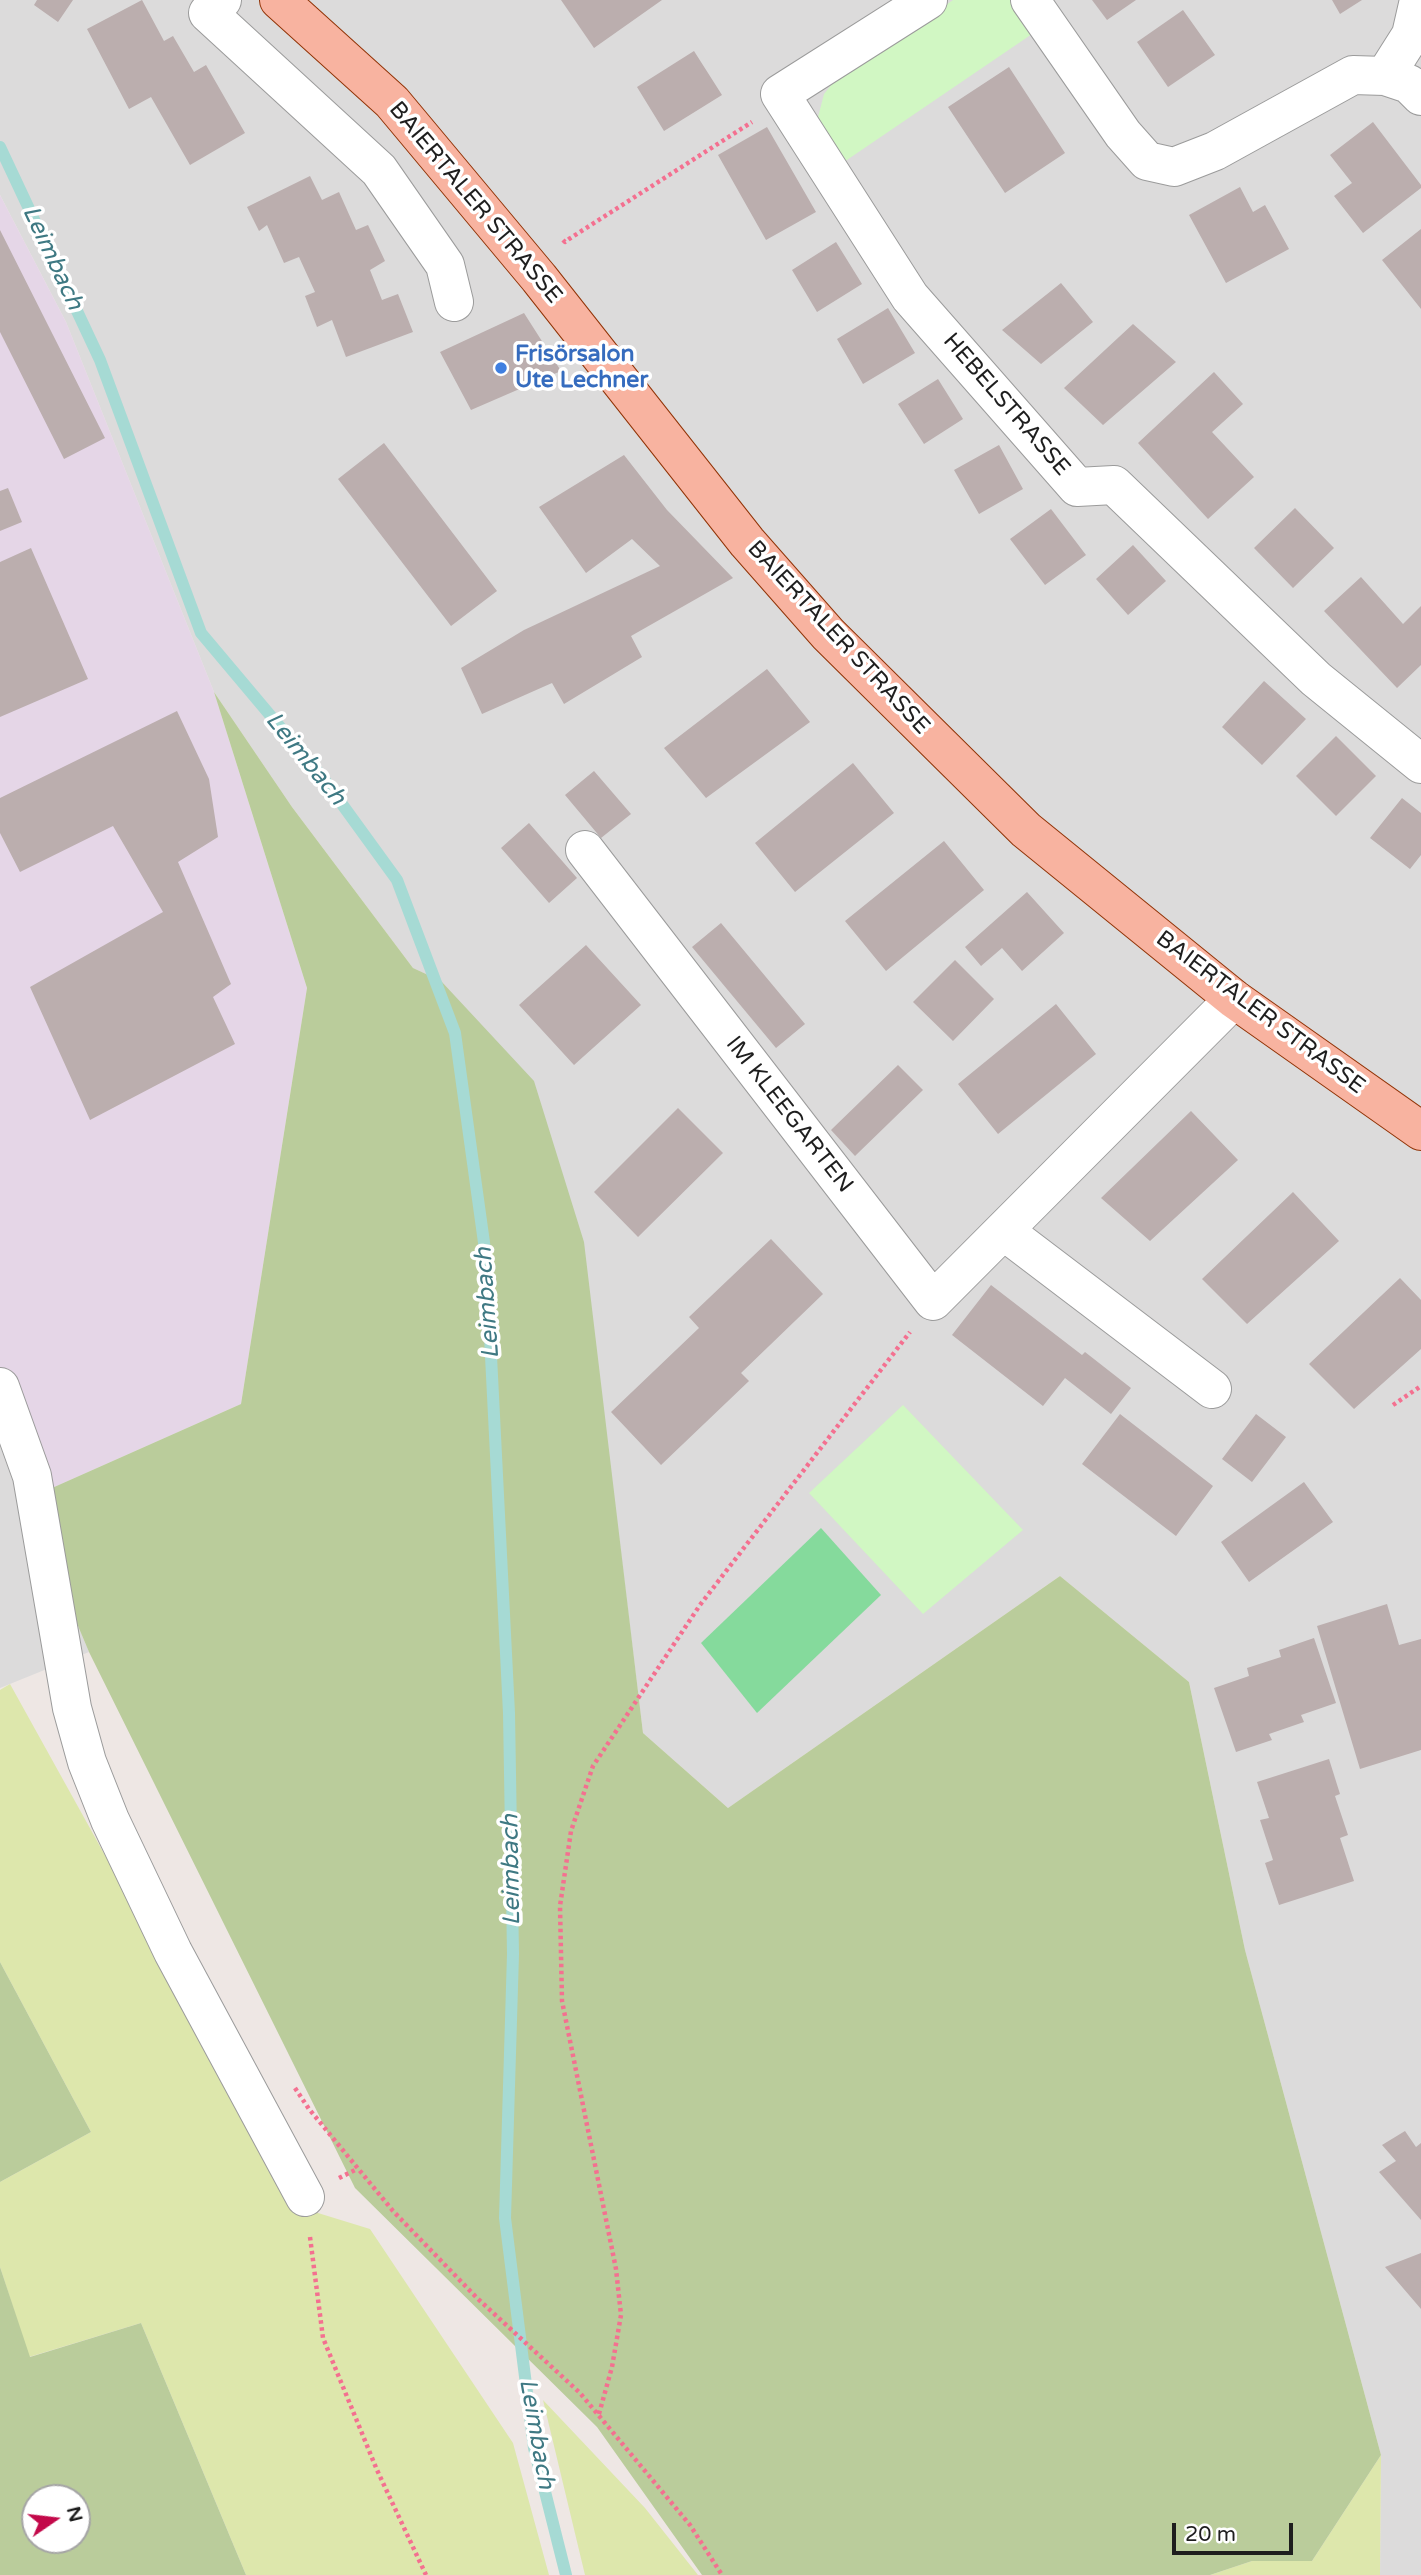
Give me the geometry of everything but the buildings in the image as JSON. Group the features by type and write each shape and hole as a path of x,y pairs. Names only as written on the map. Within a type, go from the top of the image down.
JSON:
{"main road":[{"name":"BAIERTALER STRASSE","path":"279,0 392,102 539,278 747,542 828,634 1026,830 1234,999 1421,1131"}],"street":[{"path":"222,0 208,13 379,170 444,265 454,302"},
{"path":"785,101 780,94 928,0"},
{"path":"1030,0 1123,134 1147,161 1174,167 1215,151 1353,75 1385,76 1409,84 1421,96"},
{"path":"1385,76 1411,35 1419,0"},
{"name":"HEBELSTRASSE","path":"785,101 911,297 1077,487 1114,485 1316,679 1421,764"},
{"name":"IM KLEEGARTEN","path":"586,850 933,1301"},
{"path":"933,1301 1234,999"},
{"path":"1004,1231 1212,1389"},
{"path":"0,1387 33,1476 72,1708 87,1762 110,1820 173,1952 305,2197"}],"path":[{"path":"565,242 785,101"},
{"path":"599,2415 612,2367 621,2315 615,2269 562,2001 560,1906 570,1831 593,1766 700,1605 933,1301"},
{"path":"1393,1405 1421,1386"},
{"path":"294,2086 309,2109 393,2211 478,2298 580,2393 690,2525 722,2575"},
{"path":"357,2169 305,2197 323,2338 377,2470 426,2575"}],"shaded area":[{"path":"0,0 1421,0 1421,2575 1380,2575 1381,2455 1245,1950 1189,1682 1060,1576 728,1808 643,1733 597,1360 441,982 413,968 292,807 214,692 66,322 0,195"},
{"path":"0,195 66,322 214,692 307,988 241,1404 25,1500 0,1440"},
{"path":"0,1440 89,1652 0,1688"}],"green space":[{"path":"953,0 1010,0 1035,32 841,164 817,121 824,94 832,84"},
{"path":"214,692 292,807 413,968 441,981 534,1081 584,1242 643,1733 728,1808 1060,1576 1189,1682 1245,1950 1381,2455 1312,2561 1252,2561 1210,2575 702,2575 597,2427 355,2188 89,1652 25,1500 241,1404 307,988"},
{"path":"903,1405 1023,1530 923,1614 809,1493"},
{"path":"821,1528 881,1595 757,1713 701,1643"},
{"path":"10,1684 183,1996 292,2205 370,2229 513,2443 549,2575 246,2575 141,2323 29,2357 0,2267 0,2182 91,2132 0,1962 0,1690"},
{"path":"0,1962 91,2132 0,2182"},
{"path":"0,2267 30,2357 141,2323 246,2575 0,2575"},
{"path":"543,2400 645,2508 698,2575 585,2575"},
{"path":"1381,2455 1380,2575 1210,2575 1252,2561 1312,2561"}],"waterway":[{"name":"Leimbach","path":"0,147 100,360 201,633 323,778 397,880 455,1033 486,1257 509,1713 513,1954 505,2218 534,2448 566,2575"}],"place":[{"name":"Frisörsalon Ute Lechner","path":"501,368"}]}
